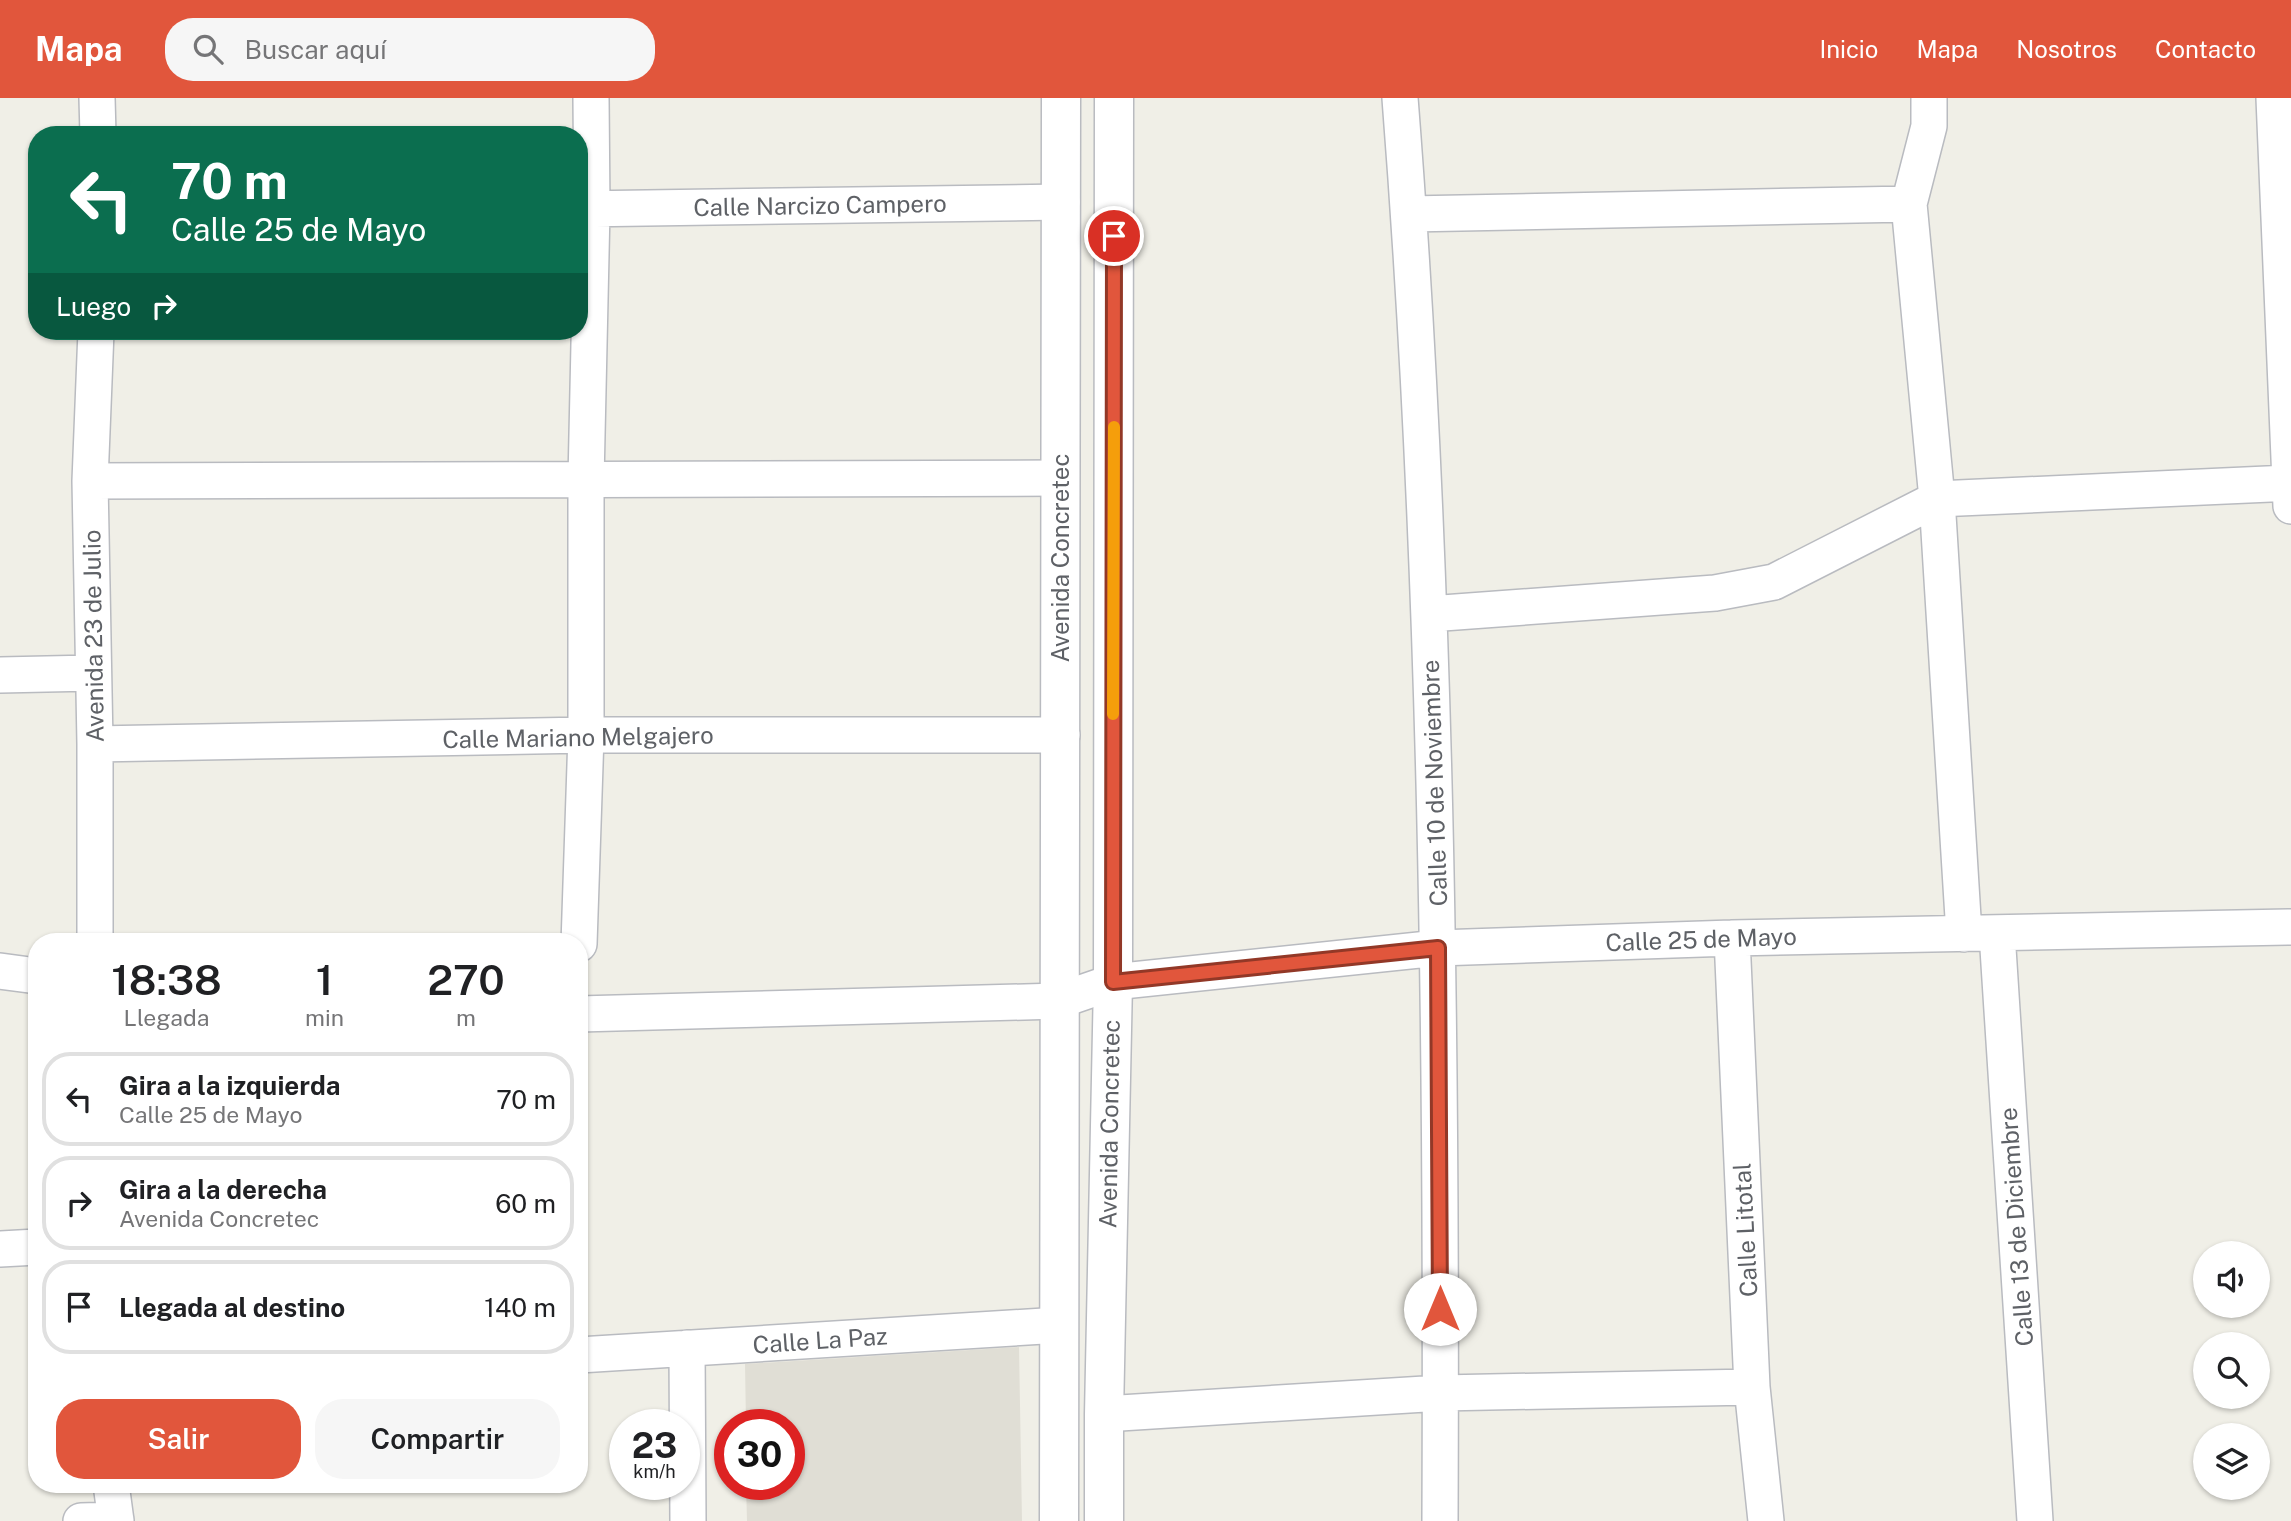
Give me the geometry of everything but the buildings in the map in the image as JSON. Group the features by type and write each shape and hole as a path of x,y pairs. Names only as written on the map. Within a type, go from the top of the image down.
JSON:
{"street":[{"path":"97,98 98,126"},
{"path":"588,165 591,98"},
{"name":"Avenida Concretec","path":"1059,1521 1061,98"},
{"name":"Avenida Concretec","path":"1104,1521 1113,982 1114,98"},
{"name":"Calle 10 de Noviembre","path":"1400,98 1409,214 1429,614 1438,948 1440,1521"},
{"name":"Calle 13 de Diciembre","path":"1929,98 1929,126 1909,204 2035,1521"},
{"path":"2274,98 2291,506"},
{"name":"Calle Narcizo Campero","path":"588,209 1062,202"},
{"path":"1409,214 1909,204"},
{"name":"Avenida 23 de Julio","path":"94,933 95,744 90,481 96,340"},
{"path":"579,933 586,735 586,340"},
{"path":"90,481 1059,478"},
{"path":"1429,614 1714,593 1774,582 1937,499 2291,483"},
{"path":"0,675 93,673"},
{"name":"Calle Mariano Melgajero","path":"95,744 586,735 1062,735"},
{"name":"Calle 25 de Mayo","path":"588,1014 1058,1001 1113,982 1438,948 1732,938 2291,927"},
{"name":"Calle Litotal","path":"1732,938 1752,1387 1766,1521"},
{"path":"0,971 28,975"},
{"path":"0,1249 28,1247"},
{"name":"Calle La Paz","path":"588,1355 1060,1325"},
{"path":"687,1348 688,1521"},
{"path":"1104,1413 1440,1392 1752,1387"},
{"path":"81,1521 116,1520 112,1493"}],"shaded area":[{"path":"1019,1347 1022,1521 747,1521 746,1500 805,1500 805,1409 746,1409 745,1364"}],"slow traffic":[{"path":"1113,714 1114,427"}],"route":[{"path":"1114,236 1113,982 1438,948 1440,1309"}]}
